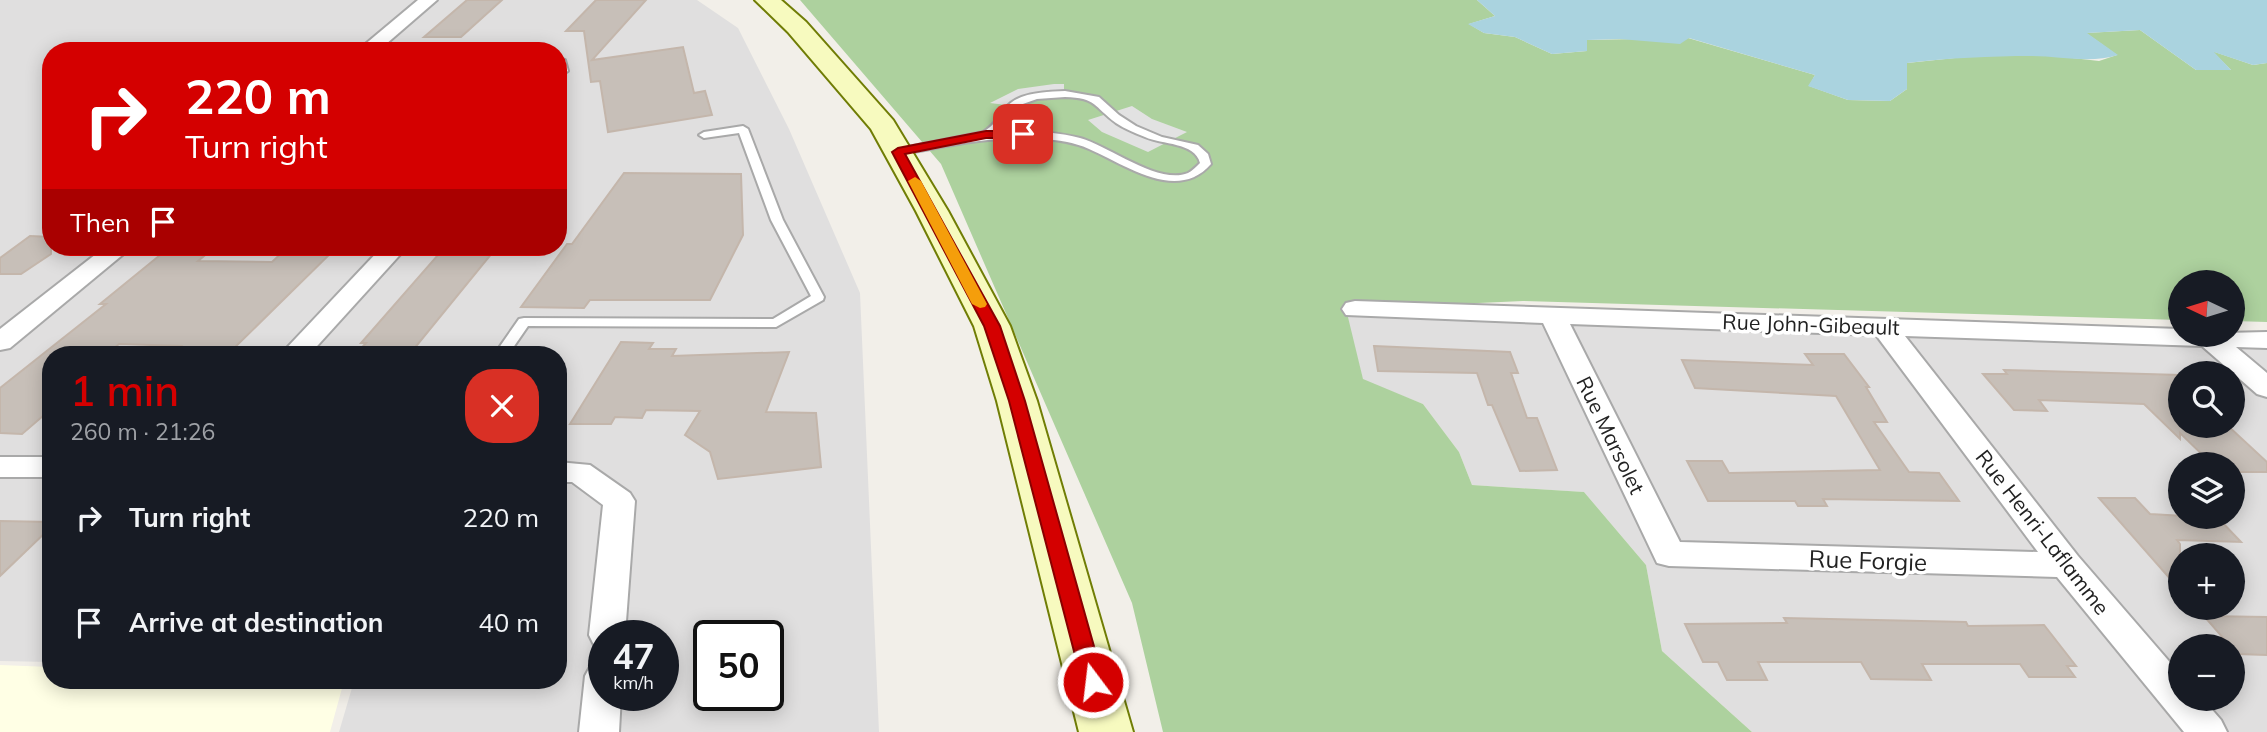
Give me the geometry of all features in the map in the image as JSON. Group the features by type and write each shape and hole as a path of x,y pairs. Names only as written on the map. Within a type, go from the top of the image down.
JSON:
{"main road":[{"path":"767,0 797,27 883,126 992,326 1024,425 1106,732"}],"street":[{"path":"377,42 429,0"},
{"path":"0,342 109,256"},
{"path":"302,346 387,256"},
{"name":"Rue John-Gibeault","path":"1355,309 2168,338"},
{"name":"Rue Marsolet","path":"1552,316 1669,554"},
{"name":"Rue Henri-Laflamme","path":"1885,328 2066,565 2207,732"},
{"name":"Rue John-Gibeault","path":"2245,340 2267,340"},
{"path":"2219,347 2267,388"},
{"path":"0,467 42,467"},
{"path":"567,472 579,472 619,501 608,620"},
{"name":"Rue Forgie","path":"1669,554 2066,565"},
{"path":"599,732 601,711"}],"lane":[{"path":"898,152 986,135 1042,136 1096,146 1142,173 1156,177 1189,175 1201,170 1206,164 1203,153 1196,147 1145,134 1119,120 1096,99 1082,96 1047,95 1022,101 1010,108 1003,123 986,135"},
{"path":"507,346 524,322 776,323 818,297 777,220 743,129 704,135"}],"shaded area":[{"path":"0,0 697,0 738,28 789,129 860,293 879,732 339,732 352,689 567,689 567,346 42,346 42,662 0,661"},
{"path":"1064,84 1064,91 1015,99 1006,105 990,103 1018,89"},
{"path":"1132,106 1152,119 1187,132 1148,152 1102,132 1088,120"},
{"path":"1345,309 2168,337 2168,347 2245,347 2245,339 2267,340 2267,732 1752,732 1662,651 1646,565 1584,492 1472,485 1459,452 1423,404 1363,380"},
{"path":"0,665 42,667 42,689 342,689 330,732 0,732"}],"green space":[{"path":"800,0 1477,0 1495,16 1469,24 1484,33 1515,37 1552,54 1587,51 1586,40 1688,38 1815,75 1809,86 1848,100 1890,101 1907,89 1907,63 1974,56 2055,56 2099,61 2117,55 2086,33 2140,30 2196,70 2231,70 2212,51 2253,65 2267,63 2267,322 2245,321 2245,270 2168,270 2168,320 1523,301 1346,309 1363,379 1423,404 1459,452 1472,485 1584,492 1646,565 1662,651 1752,732 1163,732 1132,603 941,164"}],"water":[{"path":"1477,0 2267,0 2267,63 2253,65 2214,52 2231,70 2196,70 2140,30 2087,33 2118,55 2097,59 2001,56 1907,63 1907,89 1890,101 1848,100 1808,86 1815,75 1689,38 1680,44 1620,39 1587,40 1587,51 1552,54 1515,37 1484,33 1468,24 1495,16"}],"building":[{"path":"467,0 502,0 461,37 424,37"},
{"path":"596,0 646,0 592,60 683,47 694,93 705,91 712,115 608,132 600,81 591,82 584,31 566,31"},
{"path":"624,173 741,174 743,235 710,300 590,300 584,308 521,307 558,256 567,256 567,244 572,244"},
{"path":"30,236 42,237 42,256 48,256 21,274 0,274 0,258"},
{"path":"159,256 204,256 198,261 272,262 278,256 328,256 236,346 53,346 106,304 100,304"},
{"path":"437,256 490,256 416,346 363,346 366,343 361,343"},
{"path":"621,342 653,343 649,349 676,349 672,356 789,352 766,412 816,413 821,467 718,479 710,452 685,435 700,411 646,410 642,418 615,417 611,424 570,424"},
{"path":"1374,346 1510,352 1518,373 1511,373 1527,418 1537,418 1557,470 1520,471 1492,405 1488,405 1477,373 1378,371"},
{"path":"1805,354 1844,354 1869,387 1866,387 1887,422 1874,422 1909,472 1939,473 1959,501 1823,499 1827,506 1798,506 1795,501 1708,501 1687,461 1722,461 1729,473 1880,470 1836,396 1695,388 1682,360 1813,365"},
{"path":"42,355 42,417 22,434 0,433 0,388"},
{"path":"2004,370 2168,375 2168,427 2144,404 2039,400 2047,411 2014,410 1983,374 2007,374"},
{"path":"2185,438 2241,438 2267,462 2267,472 2245,472 2245,452 2200,452"},
{"path":"2099,498 2135,498 2150,514 2168,515 2168,529 2229,529 2241,542 2177,540 2179,543 2168,543 2168,576"},
{"path":"0,521 42,522 42,536 0,576"},
{"path":"2267,617 2267,655 2245,654 2245,634 2220,634 2207,620"},
{"path":"1784,618 1966,622 1968,626 2044,625 2076,666 2067,666 2075,677 2029,677 2020,664 1922,664 1931,680 1871,679 1861,662 1758,662 1767,680 1727,680 1718,662 1703,662 1685,624 1787,623"}],"slow traffic":[{"path":"915,181 980,304"}],"route":[{"path":"1023,134 986,135 898,152 992,326 1017,401 1093,682"}]}
